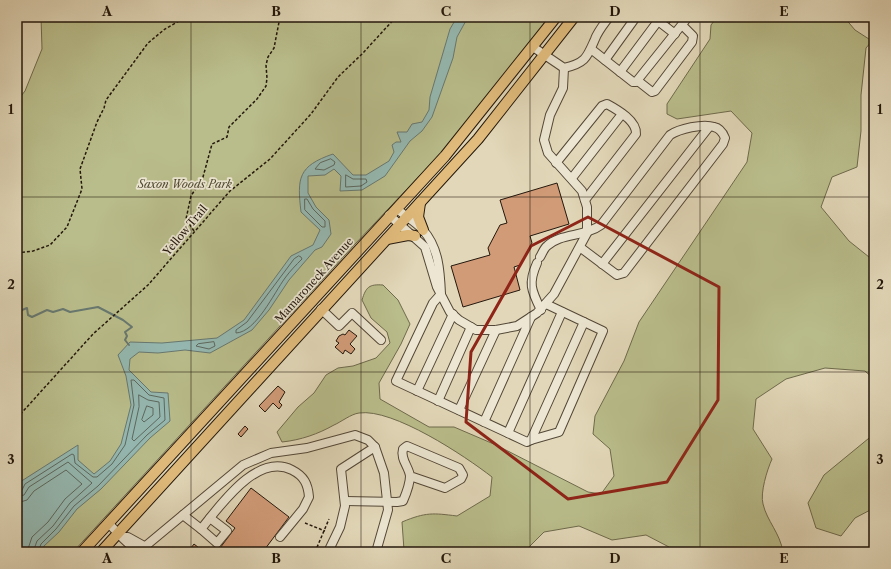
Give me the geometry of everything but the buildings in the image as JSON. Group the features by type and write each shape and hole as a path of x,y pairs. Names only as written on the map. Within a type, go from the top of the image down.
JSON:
{"main road":[{"name":"Mamaroneck Avenue","path":"82,552 235,383 445,156 556,17"},
{"path":"101,552 121,535 321,310 478,139 574,17"},
{"path":"387,239 419,233 418,217 420,203"}],"street":[{"path":"564,68 583,60 589,54 600,30 609,17"},
{"path":"605,60 636,17"},
{"path":"638,81 688,17"},
{"path":"620,72 655,19 675,34"},
{"path":"591,49 633,82 638,81 652,92 655,91 692,42 693,36 682,25"},
{"path":"533,47 564,68"},
{"path":"393,212 419,233 428,254 434,281 444,303 453,314 471,328 476,330 496,330 517,326 544,307 581,248 587,233 587,207 582,191 572,178 548,153 544,140 550,115 563,88 564,68"},
{"path":"556,163 602,106 608,104 633,122 636,128 636,134 585,200"},
{"path":"572,178 622,114"},
{"path":"441,294 433,303 396,381 527,442 559,432 603,331 562,312 544,307 532,293 531,283 539,260 546,246 557,240 587,233 601,225 670,135 677,130 713,126 722,132 725,138 723,144 628,268 621,275 617,275 581,248"},
{"path":"602,264 708,127"},
{"path":"321,310 338,326 352,313 381,340"},
{"path":"508,433 562,312"},
{"path":"417,391 453,314"},
{"path":"484,422 531,317"},
{"path":"531,440 584,322"},
{"path":"438,401 471,328"},
{"path":"459,410 496,330"},
{"path":"235,383 246,394"},
{"path":"108,523 121,535 128,537 146,550 183,515 243,465 271,453 315,447 355,435 368,440 375,447 384,473 388,510 376,552"},
{"path":"345,501 403,501 410,476 402,454 403,449 407,446 459,468 463,475 462,479 445,488 410,476"},
{"path":"328,552 340,527 345,506 341,469 375,447"},
{"path":"201,529 244,479 257,472 272,468 289,469 299,474 305,480 309,497 303,509 280,537"},
{"path":"221,483 232,493"},
{"path":"183,515 218,543 227,531 210,518"}],"path":[{"path":"17,253 33,251 50,245 67,227 82,190 80,169 106,100 148,43 165,28 186,17"},
{"path":"194,231 186,219 191,196 204,177 212,144 227,137 229,127 262,94 267,78 266,65 268,57 274,48 280,17"},
{"name":"Yellow Trail","path":"17,418 53,377 109,319 148,285 230,190 270,159 311,114 338,77 362,54 396,17"},
{"path":"315,552 329,519"},
{"path":"305,523 325,531"}],"highlighted area":[{"path":"588,217 719,287 718,400 667,482 568,499 466,422 471,352 531,246"}],"green space":[{"name":"Saxon Woods Park","path":"41,17 550,17 459,134 356,243 73,552 17,552 17,101 25,91 42,49"},
{"path":"717,17 844,17 855,30 872,41 866,48 861,95 861,131 857,167 832,177 821,207 849,241 874,261 874,379 865,371 825,368 786,379 756,399 753,429 772,459 766,475 762,499 767,516 779,539 783,552 665,552 669,547 646,535 612,540 579,526 544,532 524,552 402,552 404,550 402,522 417,516 430,514 457,516 490,496 492,477 465,457 428,435 390,418 373,413 359,413 349,416 322,431 296,440 282,442 277,432 298,407 314,393 326,375 338,368 353,366 376,358 390,343 387,332 371,318 362,300 369,287 374,285 383,285 398,300 410,324 401,344 379,383 380,399 429,427 454,427 496,445 588,492 601,494 614,476 610,449 593,434 595,416 624,361 639,322 747,162 752,133 731,111 677,119 667,114 667,104 710,39 711,25"},
{"path":"874,434 874,508 855,518 841,536 816,528 808,503 824,475"}],"water":[{"path":"457,17 468,17 457,37 453,58 432,117 422,131 410,141 385,176 362,190 340,191 341,176 334,169 325,175 308,176 308,193 316,207 329,220 331,234 322,247 315,250 289,280 269,310 252,330 210,353 185,350 158,353 139,352 130,359 129,370 151,392 168,393 170,421 150,438 101,489 77,509 59,532 44,546 42,552 17,552 17,495 20,482 78,445 78,460 94,474 110,461 121,444 131,405 126,376 118,355 130,342 162,343 217,338 244,320 291,256 313,245 320,230 301,212 299,190 302,175 306,169 313,163 333,154 353,175 366,175 389,161 394,152 392,145 396,142 401,142 397,132 407,132 412,124 422,122 429,110 430,97 450,29"}],"waterway":[{"path":"17,312 27,308 28,315 32,317 47,310 53,312 63,309 70,312 98,307 123,320 132,327 125,332 127,336 125,340 129,345"}]}
